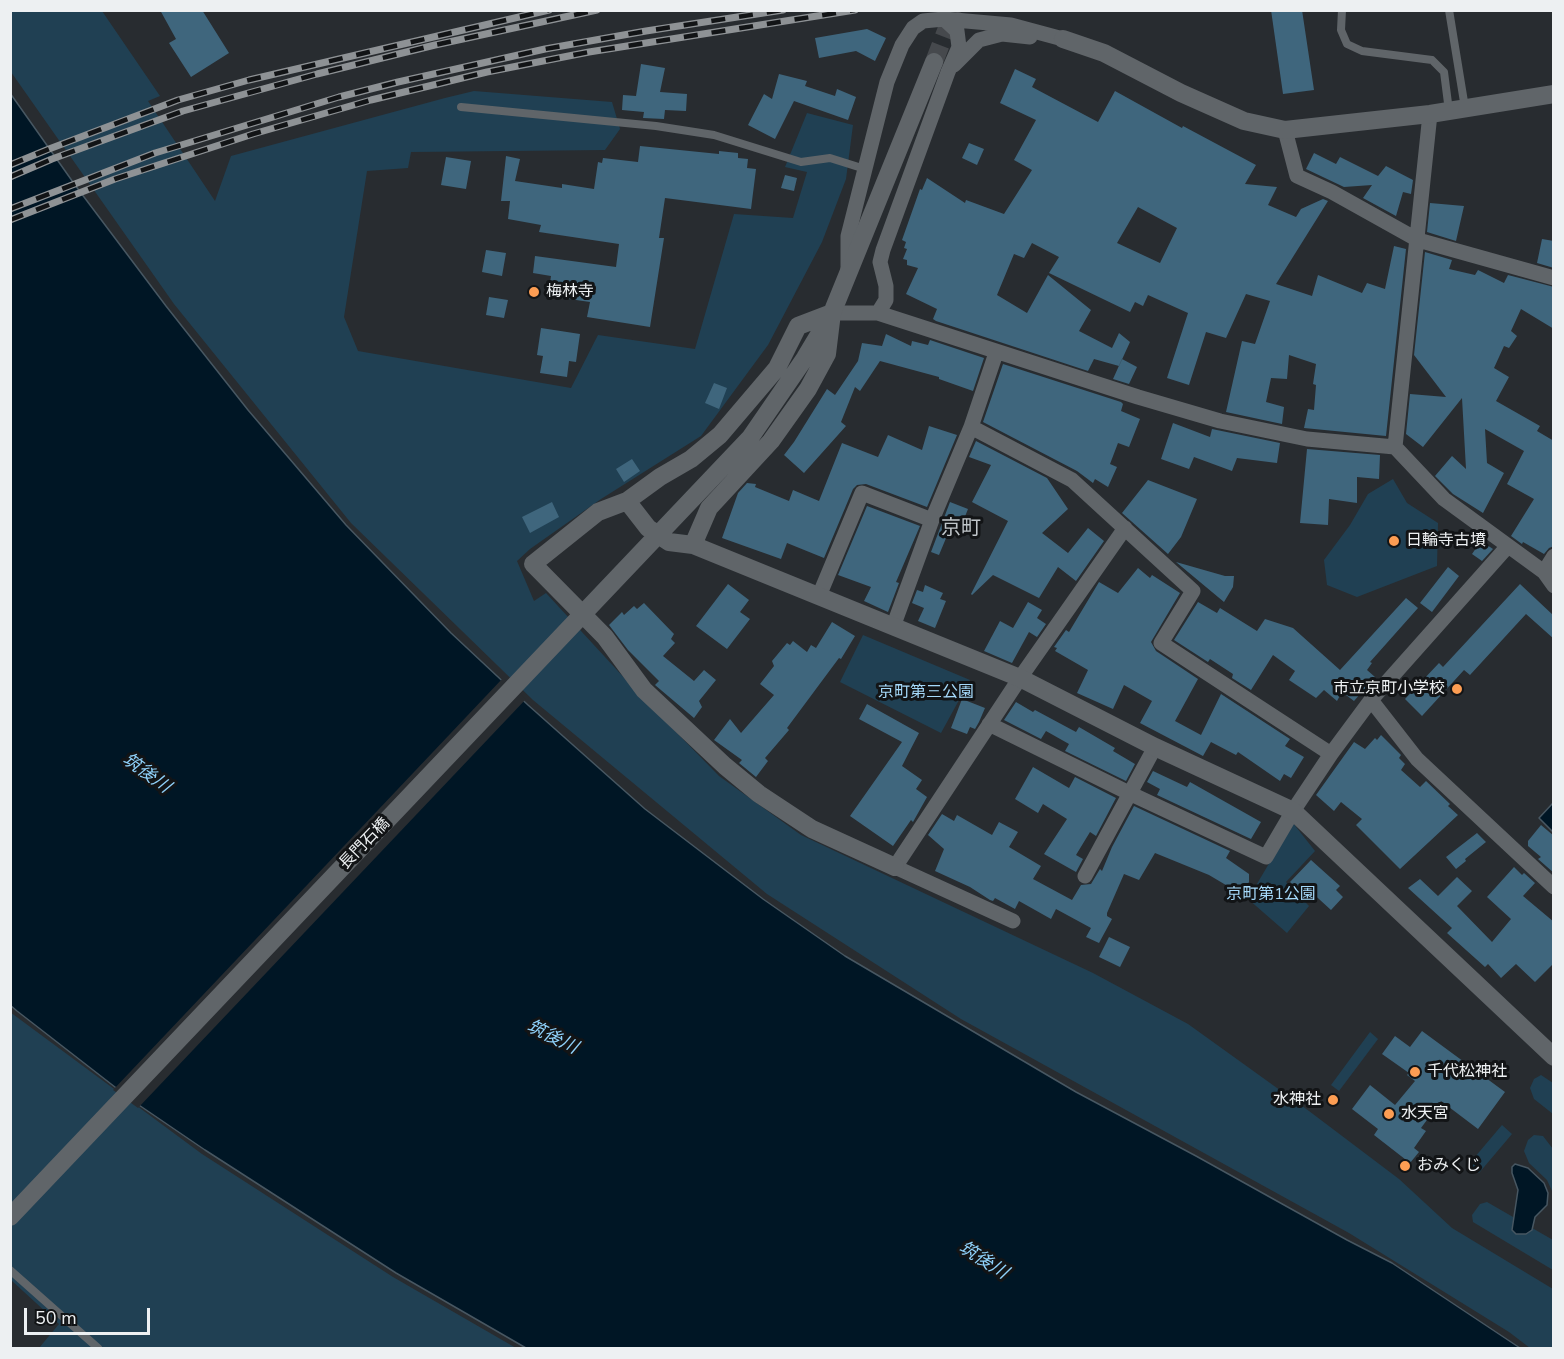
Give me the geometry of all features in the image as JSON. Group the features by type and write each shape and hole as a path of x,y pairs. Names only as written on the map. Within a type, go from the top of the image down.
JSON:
{"street":[{"path":"848,276 848,236 887,82 902,45 914,28 923,21 944,20 1011,25 1063,39 1104,53 1180,93 1244,121 1285,130 1430,114 1554,94"},
{"path":"693,545 709,508 771,441 808,389 827,354 832,313 941,67 959,47 957,30 944,20"},
{"path":"878,314 886,300 886,286 880,262 883,250 941,67 979,40 1002,34 1063,39"},
{"path":"1395,447 1430,114"},
{"path":"1285,130 1297,176 1332,192 1418,240 1554,278"},
{"path":"1013,921 812,829 759,794 725,766 644,690 605,637 533,564 598,512 627,501 660,477 691,459 720,435 777,368 798,326 832,313 878,314 996,353 1220,420 1307,439 1395,447 1444,499 1544,572 1554,586"},
{"name":"長門石橋","path":"10,1216 750,438 806,358 832,313"},
{"path":"893,627 932,519 971,427 996,353"},
{"path":"971,427 1072,480 1192,591 1161,643 1331,754"},
{"path":"819,596 862,493 932,519"},
{"path":"627,501 648,528 669,542 693,545 1020,678 1155,747 1293,811 1554,1057"},
{"path":"895,867 1020,678 1125,528"},
{"path":"989,724 1266,857 1331,754 1371,700 1508,546"},
{"path":"1544,572 1554,556"},
{"path":"1371,700 1417,759 1554,887"},
{"path":"1085,876 1155,747"}],"lane":[{"path":"1342,10 1341,30 1347,44 1362,51 1432,60 1444,72 1457,110"},
{"path":"1449,10 1457,110"},
{"path":"461,107 656,126 714,135 801,162 830,158 865,169"},
{"path":"10,1270 98,1348"}],"green space":[{"path":"10,11 102,11 160,96 148,101 215,201 231,156 445,98 474,91 612,102 620,129 605,150 411,152 408,168 367,171 344,317 358,351 571,388 598,335 695,349 734,214 793,218 807,172 785,167 807,113 853,125 846,179 822,242 768,345 701,436 601,499 530,549 517,561 534,601 546,593 719,776 801,835 1093,973 1188,1024 1399,1179 1452,1228 1553,1289 1553,1348 1530,1348 1509,1332 1349,1233 961,1019 767,894 533,700 351,523 174,304 11,72"},
{"path":"1393,479 1407,503 1438,523 1437,566 1357,597 1327,585 1324,560 1350,525 1368,494"},
{"name":"京町第三公園","path":"863,635 970,680 941,733 840,682"},
{"name":"京町第1公園","path":"1293,823 1315,851 1286,882 1309,906 1287,933 1248,899"},
{"path":"10,1012 202,1154 393,1277 516,1348 39,1348 59,1324 11,1280"},
{"path":"1370,1032 1378,1039 1339,1091 1331,1085"},
{"path":"1541,1075 1553,1083 1553,1114 1534,1099 1530,1088 1534,1079"},
{"path":"1502,1125 1512,1134 1479,1173 1469,1164"},
{"path":"1534,1135 1543,1136 1553,1149 1553,1193 1547,1180 1529,1163 1524,1151 1528,1140"},
{"path":"1487,1202 1553,1240 1553,1270 1473,1222 1472,1215 1480,1204"}],"water":[{"name":"筑後川","path":"10,93 75,185 166,306 248,410 346,525 451,633 645,809 763,899 845,956 1076,1092 1392,1263 1520,1348 526,1348 396,1273 205,1150 133,1101 17,1011 10,1005"},
{"path":"1553,803 1553,832 1539,818"},
{"path":"1515,1164 1528,1168 1544,1183 1548,1193 1547,1205 1535,1217 1532,1230 1526,1234 1516,1234 1512,1230 1518,1190 1512,1173 1512,1167"}],"pier":[{"path":"503,678 526,699 138,1108 113,1090"}],"building":[{"path":"160,10 202,10 229,53 191,77 169,43 176,39"},
{"path":"1271,10 1302,10 1314,90 1283,94"},
{"path":"867,29 886,38 875,61 856,51 819,58 815,38"},
{"path":"641,64 665,68 660,92 687,94 686,111 665,110 664,119 643,118 644,112 622,110 623,95 636,96"},
{"path":"1015,69 1036,79 1032,87 1098,122 1115,91 1256,165 1245,184 1277,187 1268,205 1296,217 1301,209 1323,199 1328,201 1276,284 1312,296 1318,275 1362,293 1367,283 1385,289 1394,246 1406,249 1386,436 1304,428 1308,409 1314,410 1316,385 1313,384 1316,364 1289,355 1287,379 1271,378 1266,402 1284,407 1282,424 1226,412 1242,341 1255,344 1270,301 1246,294 1226,338 1206,332 1189,385 1167,378 1188,313 1148,295 1143,306 1135,302 1130,312 1049,273 1059,257 1032,243 1024,258 1014,254 997,295 1027,313 1048,275 1091,310 1079,331 1112,348 1119,333 1130,342 1119,366 1094,359 1088,371 933,319 937,309 906,294 918,268 907,265 907,260 903,259 907,249 904,248 906,242 902,240 920,189 922,190 927,178 965,203 966,200 1004,214 1032,170 1014,160 1036,120 1000,103","holes":["1138,207 1177,228 1160,263 1117,243"]},
{"path":"779,74 807,81 805,86 835,96 837,89 856,97 848,120 794,101 775,139 748,125 764,94 772,99"},
{"path":"969,143 984,149 977,165 962,158"},
{"path":"640,146 719,154 719,151 738,153 738,158 748,159 747,168 756,169 751,209 665,198 659,238 664,238 650,327 587,317 590,302 548,296 551,276 533,273 535,256 616,267 619,244 539,232 541,225 508,219 510,201 501,201 506,156 520,159 515,181 562,188 562,184 594,189 598,162 602,163 603,158 638,162"},
{"path":"1314,153 1336,164 1340,157 1378,176 1386,166 1413,180 1411,194 1403,192 1396,216 1363,198 1372,185 1344,187 1306,169"},
{"path":"446,157 471,161 466,189 441,185"},
{"path":"785,175 797,178 794,191 781,188"},
{"path":"1430,203 1464,206 1456,241 1427,232"},
{"path":"1542,239 1554,241 1554,268 1537,263"},
{"path":"486,250 506,253 502,276 482,272"},
{"path":"1425,252 1452,260 1449,269 1475,275 1478,270 1504,283 1508,275 1554,287 1554,329 1521,309 1511,331 1517,336 1509,348 1504,346 1494,368 1509,377 1496,401 1540,426 1537,431 1554,441 1554,546 1544,554 1511,536 1534,499 1507,484 1524,451 1485,429 1487,463 1504,473 1483,513 1453,494 1435,476 1452,456 1466,469 1462,398 1423,447 1406,434 1410,394 1446,397 1414,355"},
{"path":"489,297 508,300 504,318 486,315"},
{"path":"541,328 580,334 576,362 569,361 567,377 540,373 543,356 537,355"},
{"path":"886,334 911,346 912,341 928,345 930,340 984,358 973,391 939,379 939,377 880,361 860,391 855,387 841,422 846,426 804,473 784,455 827,389 835,395 858,361 862,343 882,346"},
{"path":"1122,359 1137,367 1129,384 1113,379"},
{"path":"1003,364 1121,402 1123,404 1121,411 1140,419 1129,447 1118,443 1110,464 1117,467 1108,487 1095,479 1093,483 1077,471 983,422"},
{"path":"714,383 727,388 719,409 705,403"},
{"path":"1173,423 1210,437 1212,429 1280,443 1277,463 1237,458 1232,471 1194,457 1189,469 1161,459"},
{"path":"929,426 957,435 927,507 866,484 857,485 853,489 824,558 787,543 781,559 722,538 738,493 747,483 756,484 755,487 789,501 793,490 819,501 842,443 878,457 888,435 922,450"},
{"path":"976,441 1047,478 1068,509 1042,533 1068,553 1088,528 1104,541 1076,581 1058,567 1039,598 993,575 971,594 1008,521 972,502 991,465 969,457"},
{"path":"1307,449 1380,455 1379,479 1357,477 1357,503 1329,499 1328,525 1300,523"},
{"path":"632,459 640,471 624,482 616,469"},
{"path":"1148,480 1197,499 1181,537 1168,554 1122,513"},
{"path":"552,502 559,517 530,533 522,517"},
{"path":"950,502 968,509 958,534 949,531 939,555 931,552"},
{"path":"867,506 920,526 896,582 899,583 888,612 864,601 871,587 838,575"},
{"path":"1481,541 1493,549 1482,561 1472,554"},
{"path":"1176,562 1225,576 1234,576 1233,587 1224,602"},
{"path":"1448,567 1459,576 1432,612 1420,603"},
{"path":"1138,568 1150,578 1152,575 1180,593 1151,642 1156,651 1198,679 1175,721 1201,735 1221,694 1290,739 1285,746 1304,757 1291,778 1284,774 1280,781 1238,752 1236,755 1211,742 1203,756 1140,723 1152,701 1124,685 1113,709 1077,693 1088,670 1055,651 1057,648 1054,647 1066,630 1069,632 1099,582 1118,593"},
{"path":"728,584 749,600 740,612 750,619 727,649 696,626"},
{"path":"1520,584 1554,616 1554,639 1526,614 1470,675 1464,670 1422,716 1405,699 1439,663 1443,667"},
{"path":"925,585 943,593 940,599 946,601 935,628 918,621 924,608 912,603 917,590 923,592"},
{"path":"1406,598 1418,608 1370,662 1372,663 1367,670 1375,677 1354,701 1342,692 1337,701 1324,690 1316,698 1289,680 1295,671 1273,655 1251,690 1232,678 1233,674 1210,659 1208,662 1174,640 1198,602 1217,613 1220,608 1257,631 1265,619 1293,628 1340,670"},
{"path":"1028,602 1042,610 1037,618 1046,624 1037,637 1029,632 1012,663 984,651 1000,621 1013,628"},
{"path":"644,603 674,634 671,639 675,643 663,656 694,681 704,670 716,680 699,701 702,707 694,718 655,685 659,681 628,650 609,625 622,612 624,615 634,606 637,609"},
{"path":"832,622 855,636 841,659 839,658 787,728 789,730 765,758 768,761 756,777 739,763 742,760 714,740 730,719 741,733 774,695 760,684 774,666 772,661 787,643 790,645 793,641 807,652 811,645 816,648"},
{"path":"962,699 985,708 975,729 970,727 967,734 951,728"},
{"path":"1016,702 1076,732 1079,727 1115,748 1113,751 1135,764 1126,781 1065,751 1069,744 1046,731 1041,739 1004,720"},
{"path":"867,704 919,733 902,766 922,780 916,789 927,797 913,822 911,820 893,846 850,816 902,742 859,719"},
{"path":"1381,735 1401,755 1399,758 1405,764 1401,770 1420,787 1426,781 1458,815 1400,869 1356,825 1362,819 1341,802 1334,811 1316,795 1354,742 1365,749"},
{"path":"1033,767 1069,788 1075,777 1116,798 1096,836 1090,832 1076,855 1083,859 1076,872 1044,854 1067,819 1043,804 1038,813 1015,799"},
{"path":"1153,771 1187,787 1190,782 1261,822 1251,839 1157,795 1160,789 1147,782"},
{"path":"1134,806 1230,851 1226,858 1249,874 1249,882 1241,894 1209,875 1155,853 1139,880 1124,874 1107,913 1107,916 1112,919 1099,943 1086,937 1091,928 1056,909 1051,919 1019,901 1015,909 995,898 993,901 990,900 970,887 935,871 944,849 928,835 942,814 954,821 957,815 992,835 999,822 1018,832 1009,847 1041,866 1033,879 1072,900 1081,885 1091,884 1100,869 1102,871"},
{"path":"1541,825 1554,836 1554,873 1538,859 1541,857 1528,846 1528,841"},
{"path":"1477,833 1486,842 1456,869 1446,857"},
{"path":"1311,860 1340,886 1336,890 1343,897 1331,910 1308,889 1303,894 1290,882"},
{"path":"1514,867 1535,883 1523,896 1554,922 1554,963 1535,982 1516,964 1501,978 1488,964 1485,967 1447,933 1452,928 1408,888 1420,879 1438,896 1457,877 1472,891 1457,906 1492,942 1511,919 1487,897"},
{"path":"1109,937 1130,947 1120,967 1099,957"},
{"path":"1422,1031 1505,1092 1478,1129 1441,1101 1421,1128 1426,1131 1414,1148 1419,1152 1410,1163 1374,1135 1378,1129 1352,1109 1370,1085 1395,1105 1415,1081 1407,1075 1409,1073 1382,1054 1395,1036 1410,1047"}],"tunnel":[{"path":"934,62 954,10"}],"railway":[{"path":"10,165 178,100 249,80 549,10"},
{"path":"10,177 52,159 183,111 317,74 435,45 597,10"},
{"path":"10,209 155,153 339,97 545,49 783,10"},
{"path":"10,220 115,179 253,134 371,100 487,72 589,52 855,10"}],"place":[{"name":"梅林寺","path":"534,292"},
{"name":"日輪寺古墳","path":"1394,541"},
{"name":"市立京町小学校","path":"1457,689"},
{"name":"千代松神社","path":"1415,1072"},
{"name":"水神社","path":"1333,1100"},
{"name":"水天宮","path":"1389,1114"},
{"name":"おみくじ","path":"1405,1166"}],"district":[{"name":"京町","path":"961,529"}]}
